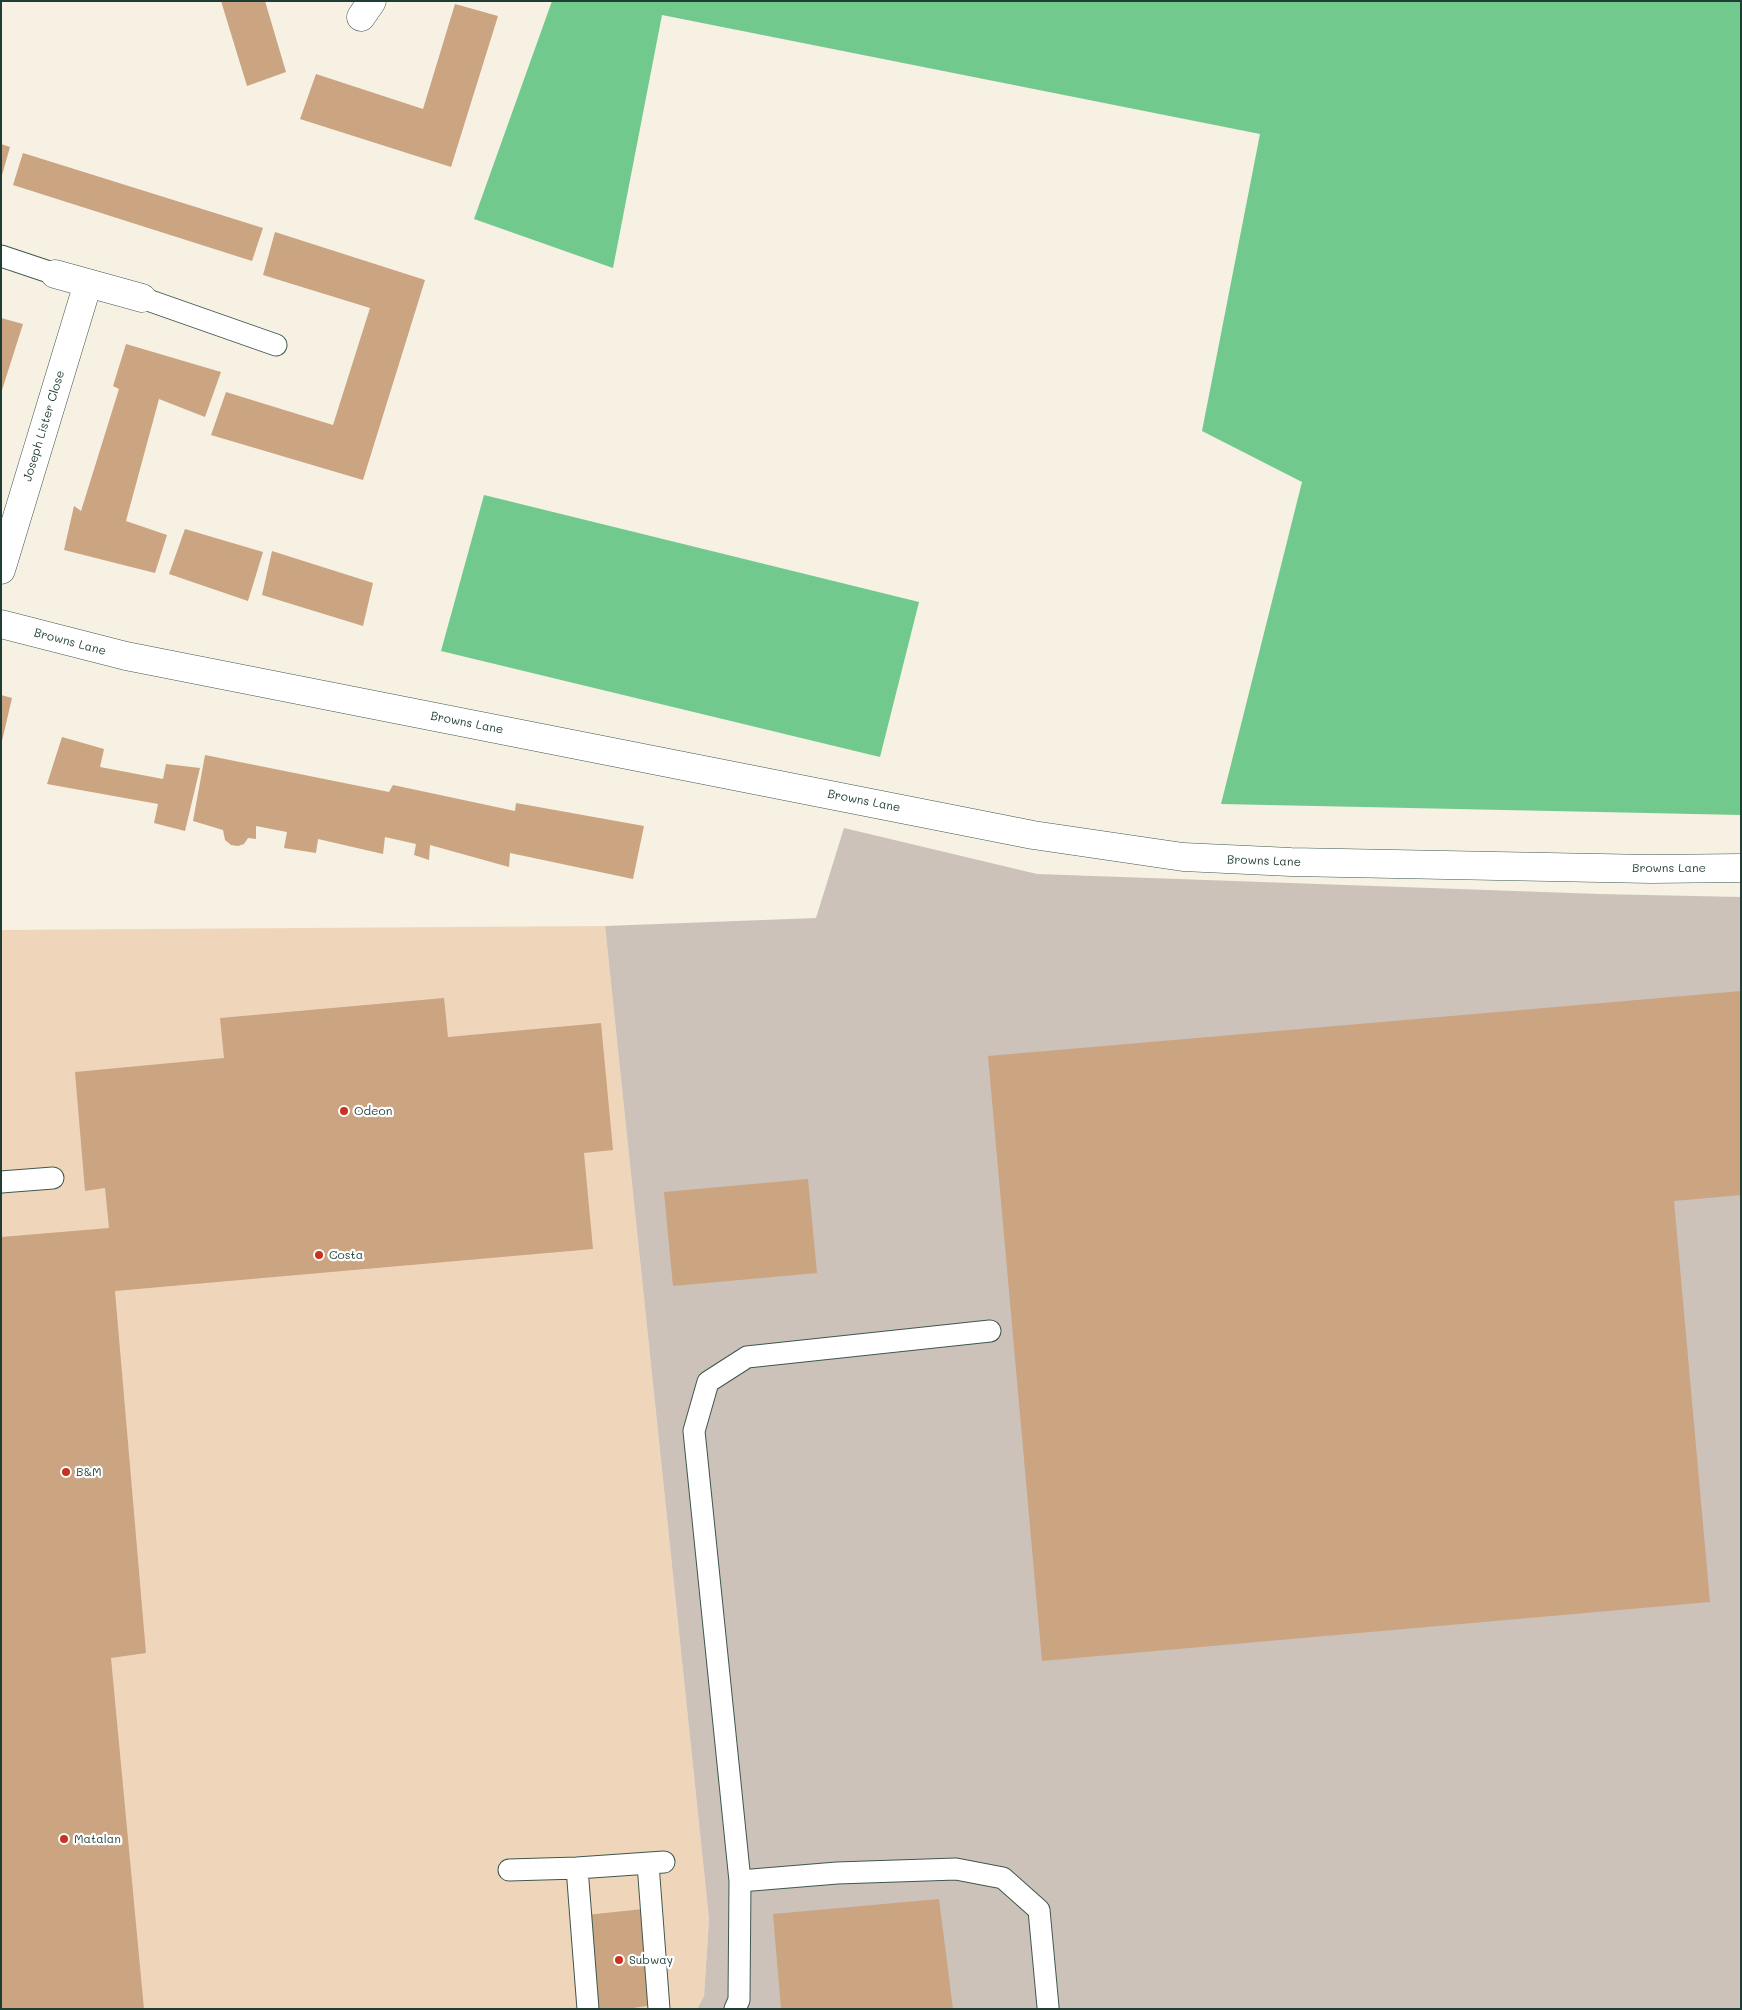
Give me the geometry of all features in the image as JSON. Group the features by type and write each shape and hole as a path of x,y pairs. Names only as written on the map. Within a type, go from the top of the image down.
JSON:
{"street":[{"path":"55,274 142,298"},
{"name":"Joseph Lister Close","path":"1,570 88,283"},
{"name":"Browns Lane","path":"1,624 126,656 1033,835 1183,857 1310,863 1651,869 1741,868"}],"lane":[{"path":"1,256 55,274"},
{"path":"142,298 276,345"},
{"path":"1,1182 53,1178"},
{"path":"735,2009 739,2000 740,1881 694,1431 708,1382 747,1357 990,1331"},
{"path":"509,1870 656,1863 659,2009"},
{"path":"578,1868 588,2009"},
{"path":"740,1881 837,1873 956,1869 1003,1878 1039,1910 1048,2007"}],"shaded area":[{"path":"844,828 1037,874 1599,894 1741,897 1741,2009 697,2009 704,1996 709,1919 605,926 816,918"},
{"path":"605,926 709,1919 704,1996 697,2009 1,2009 1,930"}],"green space":[{"path":"552,1 1741,1 1741,815 1221,804 1302,482 1202,431 1260,134 662,15 613,268 474,219"},
{"path":"484,495 919,602 880,757 441,651"}],"building":[{"path":"221,1 265,1 286,72 247,86"},
{"path":"455,4 498,16 451,167 300,119 316,74 423,109"},
{"path":"1,144 10,147 2,175 1,175"},
{"path":"23,153 263,228 252,261 13,185"},
{"path":"275,232 425,280 363,480 211,435 226,392 333,425 370,308 263,275"},
{"path":"1,318 23,324 2,390 1,390"},
{"path":"126,344 221,372 205,417 159,399 126,521 167,535 155,573 64,550 74,506 81,511 119,389 113,386"},
{"path":"185,529 263,552 248,601 169,574"},
{"path":"272,551 373,583 363,626 262,595"},
{"path":"1,695 12,698 2,741 1,741"},
{"path":"62,737 104,749 100,767 163,779 166,764 200,768 185,831 154,823 158,804 47,784"},
{"path":"205,755 389,792 393,785 515,811 516,803 644,826 633,879 510,853 509,867 430,845 429,860 414,855 416,844 385,837 383,854 318,839 316,853 284,848 287,832 256,826 256,839 248,838 244,844 238,846 231,845 225,840 223,830 193,821"},
{"path":"1741,991 1741,1195 1674,1201 1710,1602 1042,1661 988,1056"},
{"path":"444,998 448,1037 601,1023 613,1150 584,1153 593,1249 115,1291 146,1653 111,1658 144,2009 1,2009 1,1237 109,1228 105,1188 85,1191 75,1072 224,1058 220,1018"},
{"path":"808,1179 817,1273 673,1286 664,1192"},
{"path":"939,1899 953,2009 781,2009 773,1914"},
{"name":"Subway","path":"643,1909 653,2005 627,2009 595,2009 586,1915"}],"place":[{"name":"Odeon","path":"344,1111"},
{"name":"Costa","path":"319,1255"},
{"name":"B&M","path":"66,1472"},
{"name":"Matalan","path":"64,1839"},
{"name":"Subway","path":"619,1960"}]}
